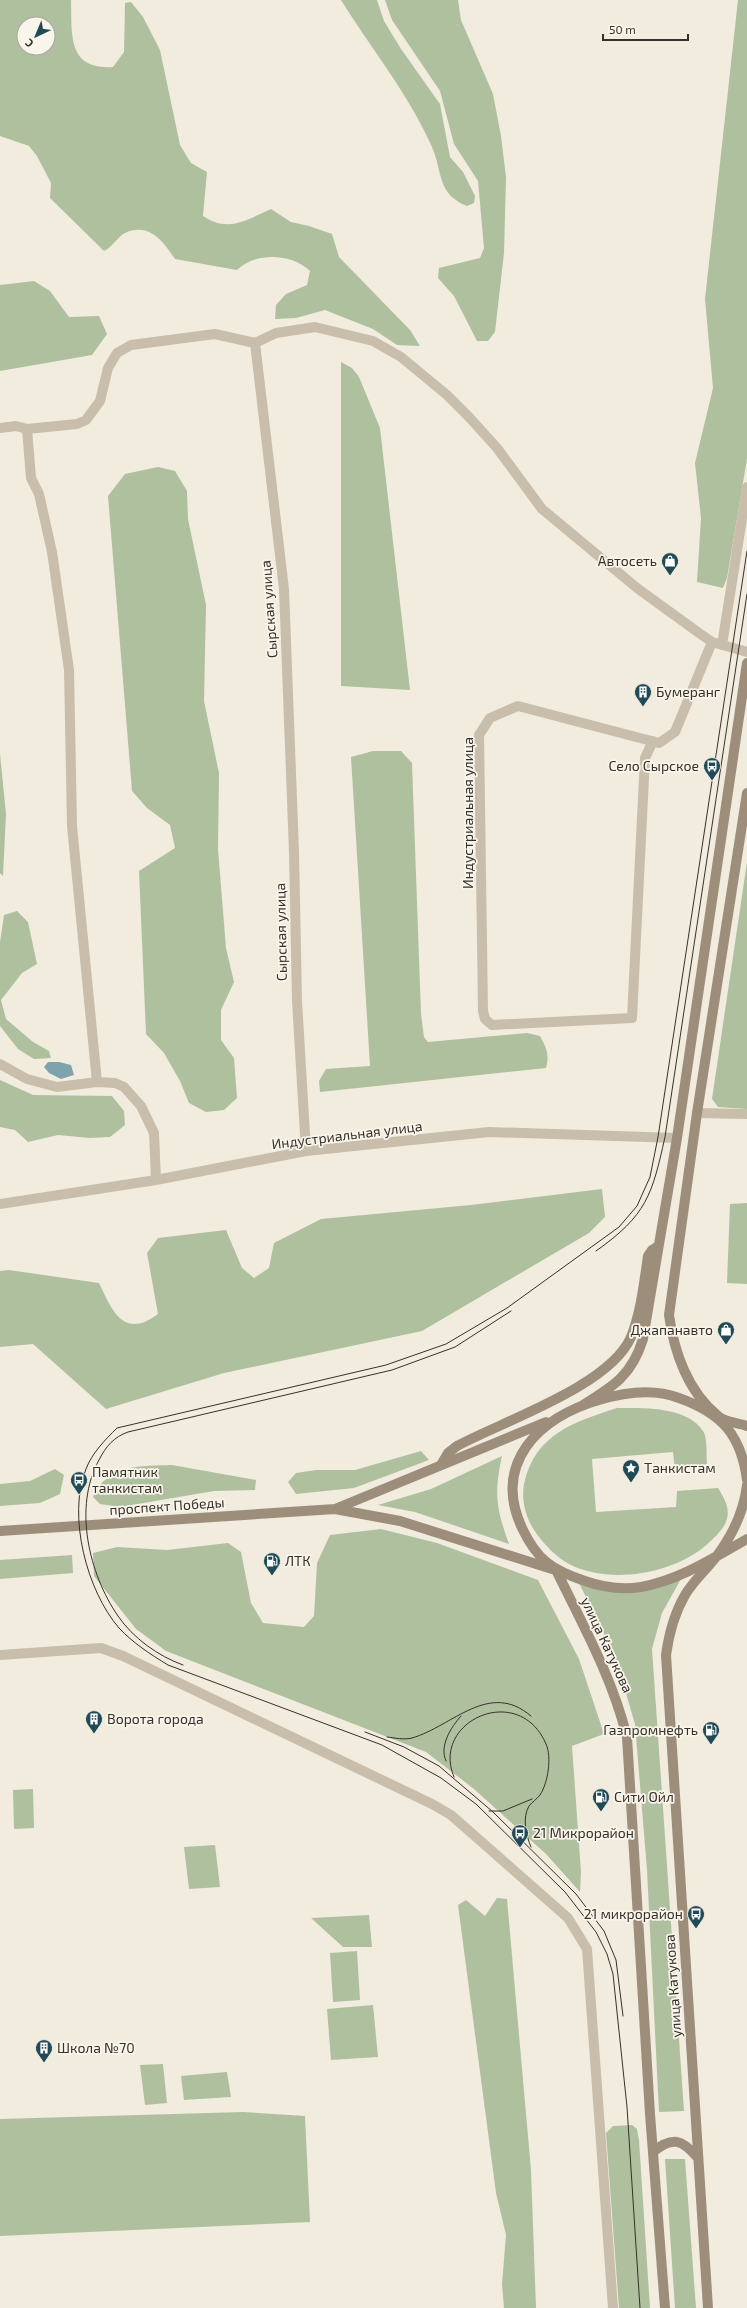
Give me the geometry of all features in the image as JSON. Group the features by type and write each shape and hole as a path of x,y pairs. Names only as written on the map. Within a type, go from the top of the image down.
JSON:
{"main road":[{"path":"335,1509 552,1420 617,1384 634,1363 643,1339 657,1247 677,1138 747,663"},
{"path":"747,793 697,1114 669,1315 674,1346 681,1362 697,1393 719,1417 732,1434 740,1448 747,1480"},
{"path":"441,1465 448,1453 457,1446 539,1407 594,1377 618,1355 630,1338 638,1317 648,1256 652,1250 657,1247"},
{"path":"583,1404 630,1393 653,1392 675,1396 694,1403 719,1417 747,1426"},
{"path":"552,1420 533,1438 521,1455 513,1474 511,1496 515,1514 534,1548 556,1570"},
{"path":"717,1556 739,1518 745,1501 747,1485"},
{"path":"335,1509 400,1521 608,1586 640,1587 684,1574 747,1539"},
{"name":"проспект Победы","path":"0,1531 335,1509"},
{"name":"улица Катукова","path":"708,2308 666,1655 669,1634 676,1611 695,1579 717,1556"},
{"name":"улица Катукова","path":"556,1570 585,1625 611,1683 627,1737 653,2152 665,2308"},
{"path":"653,2152 664,2143 676,2141 688,2147 698,2158"}],"street":[{"path":"0,428 16,426 27,429 78,424 86,420 100,401 108,368 117,353 131,344 216,334 255,342 276,333 315,327 373,341 401,357 447,395 497,448 542,509 637,588 712,642 747,652"},
{"name":"Сырская улица","path":"255,342 284,589 294,852 296,1001 306,1151"},
{"path":"27,429 31,478 39,494 52,552 68,670 72,826 97,1082"},
{"path":"722,645 747,488"},
{"path":"653,741 659,742 676,732 712,642"},
{"name":"Индустриальная улица","path":"518,706 653,741 645,758 632,1018 492,1025 485,1019 483,1010 479,734 490,718 518,706"},
{"path":"0,1064 27,1079 57,1087 97,1082 115,1083 124,1087 141,1106 154,1133 156,1180"},
{"path":"697,1114 747,1114"},
{"name":"Индустриальная улица","path":"0,1204 156,1180 306,1151 489,1132 677,1138"},
{"path":"0,1655 101,1648 123,1656 432,1804 451,1815 568,1918 587,1949 612,2308"}],"green space":[{"path":"0,0 71,0 73,37 75,47 80,56 87,63 98,66 113,67 124,52 125,3 131,2 143,17 160,50 180,145 191,163 207,172 203,216 221,224 229,224 245,221 271,209 291,222 309,226 332,234 339,257 410,330 420,346 397,345 373,329 325,310 296,318 275,319 276,305 286,294 307,285 310,271 294,261 274,257 263,258 253,260 237,270 175,259 160,240 154,235 141,230 134,230 125,233 104,251 50,198 51,183 37,156 29,146 0,136"},
{"path":"341,0 377,0 384,21 401,49 440,104 450,157 463,172 475,196 474,203 467,206 457,201 446,189 442,182 432,147 423,128 401,90"},
{"path":"385,0 458,0 461,20 493,94 501,136 506,177 504,253 495,332 488,341 477,341 454,296 438,278 439,268 480,258 484,248 478,181 454,144 440,91 392,20"},
{"path":"738,0 747,0 747,459 727,578 723,588 697,582 701,518 695,463 713,388 705,299"},
{"path":"34,281 50,291 69,317 99,316 107,334 92,355 0,371 0,285"},
{"path":"341,362 352,368 359,377 380,428 410,690 341,686"},
{"path":"158,467 175,471 187,491 188,519 206,605 204,701 219,773 218,849 226,948 234,982 221,1010 221,1040 234,1058 237,1098 224,1110 206,1112 189,1103 180,1081 164,1053 146,1034 139,871 175,848 170,825 147,808 132,791 108,496 125,474"},
{"path":"373,751 401,751 412,763 421,1014 424,1037 428,1042 527,1033 540,1036 547,1051 548,1059 546,1068 320,1092 319,1081 326,1069 370,1066 351,757"},
{"path":"0,754 6,814 3,876 0,873"},
{"path":"747,862 747,1109 718,1107 712,1099"},
{"path":"17,911 28,922 37,964 22,973 1,1000 6,1019 33,1042 49,1051 51,1058 34,1059 18,1049 0,1026 0,942 4,915"},
{"path":"0,1080 33,1095 112,1096 124,1111 125,1125 110,1137 90,1138 58,1135 28,1142 15,1130 0,1127"},
{"path":"602,1189 605,1217 589,1233 422,1331 224,1373 106,1409 33,1344 0,1347 0,1271 9,1270 99,1283 114,1312 127,1323 136,1324 146,1321 158,1314 147,1253 158,1238 226,1230 242,1268 254,1278 269,1268 274,1243 321,1219 471,1205"},
{"path":"747,1203 747,1284 727,1283 730,1204"},
{"path":"617,1408 664,1410 686,1417 696,1423 705,1434 707,1464 675,1470 673,1452 592,1459 596,1512 676,1507 677,1491 718,1488 728,1510 726,1523 721,1531 704,1547 674,1564 639,1574 603,1574 585,1570 569,1564 555,1554 532,1528 525,1510 523,1497 524,1484 529,1467 537,1453 547,1442 558,1432 572,1425"},
{"path":"421,1451 429,1460 354,1488 296,1494 288,1482 296,1473 316,1470 355,1470"},
{"path":"502,1456 497,1491 501,1520 509,1544 415,1512 378,1505 431,1489"},
{"path":"172,1465 256,1480 255,1490 214,1491 120,1507 100,1504 93,1497 99,1486 107,1478 116,1473 126,1469 138,1467"},
{"path":"55,1469 64,1475 60,1494 40,1503 0,1506 0,1484 30,1481"},
{"path":"381,1529 437,1543 538,1580 579,1659 604,1734 572,1746 581,1872 580,1892 546,1854 474,1789 426,1752 166,1651 136,1629 94,1576 93,1553 117,1547 167,1550 228,1543 241,1552 251,1603 263,1623 304,1627 314,1616 317,1563 330,1535"},
{"path":"72,1555 73,1573 0,1579 0,1560"},
{"path":"681,1579 662,1613 652,1649 684,2111 659,2112 647,1870 635,1724 615,1656 579,1583 598,1589"},
{"path":"33,1789 34,1828 14,1829 13,1790"},
{"path":"215,1845 220,1887 189,1889 184,1847"},
{"path":"497,1898 507,1899 531,2170 536,2308 504,2308 502,2284 506,2235 496,2193 458,1905 466,1900 485,1916"},
{"path":"369,1915 372,1947 343,1947 311,1918"},
{"path":"357,1951 360,2000 333,2002 330,1953"},
{"path":"373,2005 378,2057 331,2060 327,2009"},
{"path":"163,2064 167,2103 145,2105 140,2065"},
{"path":"227,2072 231,2097 184,2100 181,2076"},
{"path":"243,2112 305,2116 310,2222 0,2236 0,2119"},
{"path":"632,2125 637,2129 639,2140 650,2308 619,2308 606,2133 613,2126"},
{"path":"665,2159 685,2159 696,2308 675,2308"}],"water":[{"path":"48,1062 59,1062 71,1065 74,1075 61,1079 49,1073 44,1067"}],"tram line":[{"path":"640,2308 627,2107 613,1974 607,1954 596,1932 565,1892 476,1804 441,1778 382,1745 168,1665 136,1643 119,1628 108,1612 89,1574 83,1552 79,1508 81,1488 86,1469 99,1447 117,1428 386,1365 446,1344 507,1308 619,1227 637,1206 650,1177 658,1137 747,551"},
{"path":"596,1251 626,1226 645,1202 656,1174 665,1137 747,594"},
{"path":"183,1665 164,1657 131,1632 118,1616 108,1599 99,1581 92,1561 86,1519 87,1498 91,1478 99,1460 111,1443 128,1432 392,1370 455,1347 511,1311"},
{"path":"387,1737 409,1739 427,1732 471,1709 486,1704 500,1703 516,1706 531,1716"},
{"path":"454,1777 450,1757 454,1739 465,1725 481,1716 499,1712 517,1715 533,1725 546,1744 549,1763 543,1790 529,1806 527,1811 525,1821 526,1832 531,1847"},
{"path":"446,1761 444,1755 445,1743 450,1731 461,1716"},
{"path":"365,1732 404,1747 439,1766 493,1812 576,1894 604,1931 616,1960 623,2016"},
{"path":"489,1811 503,1811 532,1799"}],"place":[{"name":"Автосеть","path":"670,576"},
{"name":"Бумеранг","path":"643,707"},
{"name":"Село Сырское","path":"712,781"},
{"name":"Джапанавто","path":"726,1345"},
{"name":"Танкистам","path":"631,1483"},
{"name":"Памятник танкистам","path":"79,1495"},
{"name":"ЛТК","path":"272,1576"},
{"name":"Ворота города","path":"94,1734"},
{"name":"Газпромнефть","path":"711,1745"},
{"name":"Сити Ойл","path":"601,1812"},
{"name":"21 Микрорайон","path":"520,1848"},
{"name":"21 микрорайон","path":"696,1929"},
{"name":"Школа №70","path":"44,2063"}]}
